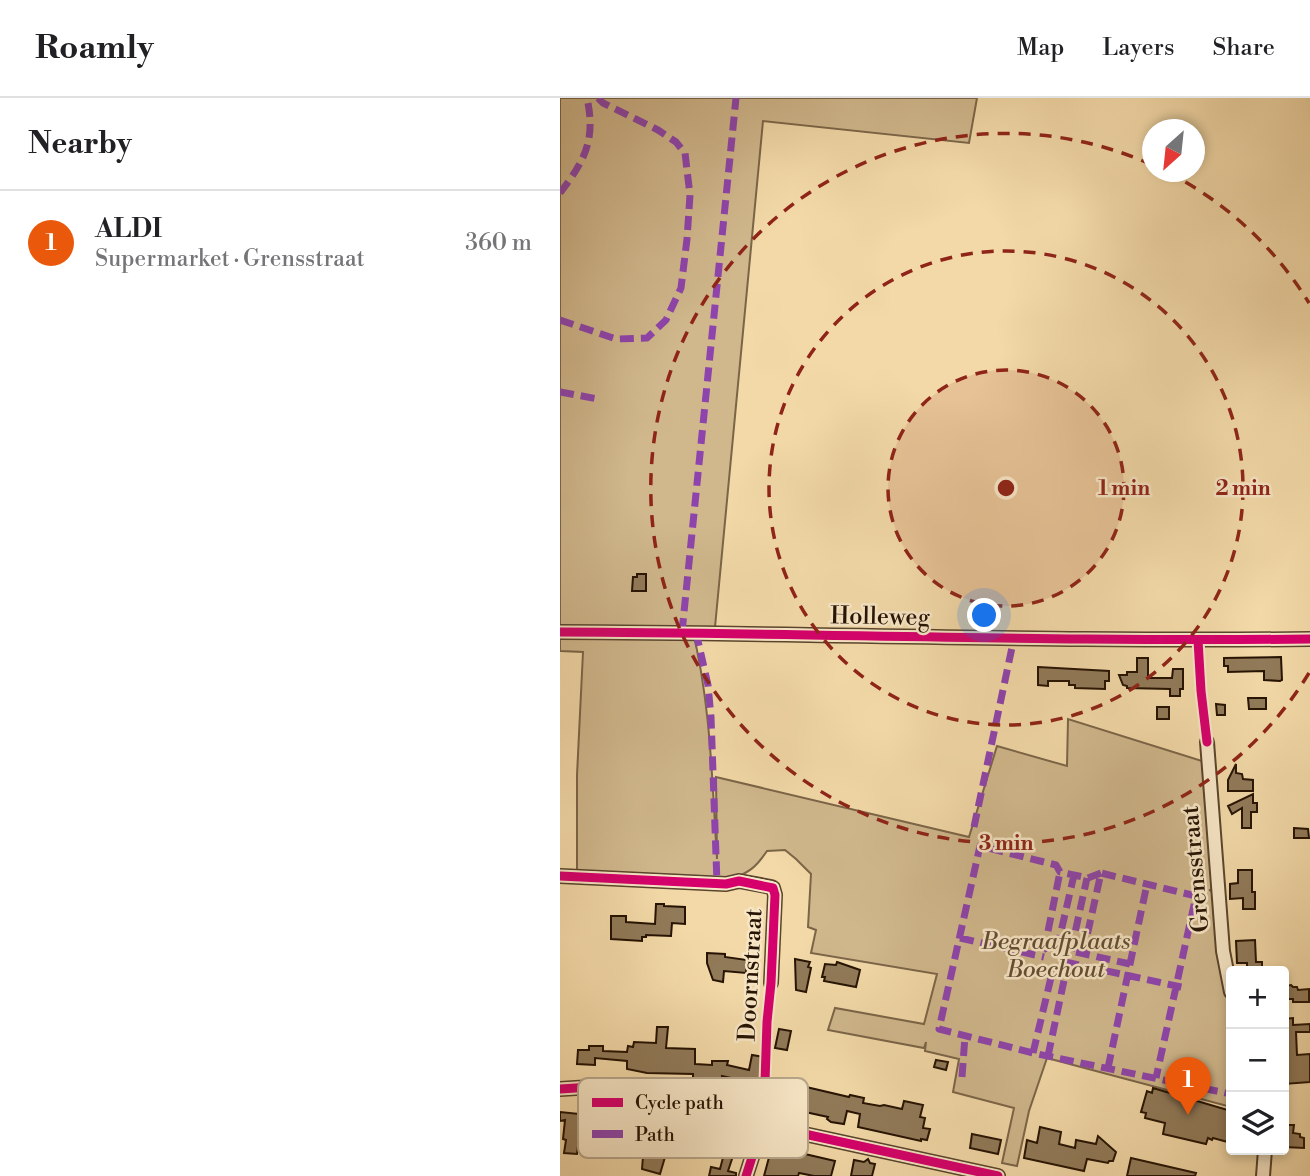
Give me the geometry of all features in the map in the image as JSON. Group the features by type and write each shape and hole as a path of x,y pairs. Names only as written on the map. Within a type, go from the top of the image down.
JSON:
{"street":[{"name":"Holleweg","path":"560,632 1310,639"},
{"name":"Grensstraat","path":"1207,743 1226,966"},
{"name":"Doornstraat","path":"560,876 726,884 739,881 773,888 775,895 771,983"},
{"path":"560,1089 578,1088"},
{"path":"808,1135 998,1176"},
{"path":"1263,1176 1265,1155"},
{"path":"746,1176 752,1158"}],"green space":[{"name":"Begraafplaats Boechout","path":"560,98 977,98 969,143 763,121 715,627 692,628 707,714 717,859 716,777 969,837 997,746 1067,766 1068,719 1202,761 1213,890 1209,890 1214,892 1222,976 1226,991 1226,1106 1047,1058 1029,1111 1017,1166 1002,1163 1014,1108 953,1092 959,1059 925,1051 926,1042 924,1048 828,1030 835,1008 924,1024 937,974 811,953 816,930 808,927 811,874 785,850 767,851 752,868 732,879 577,873 577,775 583,652 560,651"}],"building":[{"path":"637,574 646,574 646,591 632,591 633,577 637,577"},
{"path":"1281,657 1280,681 1264,680 1264,671 1228,672 1228,666 1224,666 1224,658"},
{"path":"1137,658 1148,658 1148,678 1172,678 1173,669 1183,669 1183,689 1180,689 1180,696 1170,696 1170,689 1127,688 1123,685 1119,675 1137,672"},
{"path":"1038,667 1109,671 1109,681 1105,681 1105,689 1075,688 1075,685 1069,685 1069,681 1048,681 1048,686 1038,685"},
{"path":"1248,698 1266,698 1266,709 1249,709"},
{"path":"1216,704 1225,705 1225,715 1217,715"},
{"path":"1157,707 1169,707 1169,719 1157,719"},
{"path":"1236,764 1236,773 1242,774 1243,779 1253,780 1253,791 1228,791 1228,780"},
{"path":"1253,794 1257,812 1251,812 1251,828 1242,828 1242,808 1232,814 1228,806"},
{"path":"1294,828 1308,829 1309,838 1294,838"},
{"path":"1238,870 1252,870 1255,909 1243,909 1243,898 1230,899 1230,884 1238,883"},
{"path":"656,904 685,907 685,924 672,923 671,936 646,935 642,937 642,941 611,939 611,916 626,916 626,922 655,924"},
{"path":"1255,940 1256,962 1262,962 1262,966 1237,963 1236,941"},
{"path":"707,953 725,954 725,957 747,960 746,973 724,971 723,982 713,980 707,963"},
{"path":"795,959 810,962 806,992 796,990"},
{"path":"837,962 860,970 856,987 824,981 825,977 822,977 825,964 836,965"},
{"path":"1289,985 1297,987 1298,990 1309,989 1309,1002 1293,1002 1293,999 1289,999"},
{"path":"1289,1018 1293,1018 1293,1025 1310,1024 1310,1032 1296,1032 1297,1055 1310,1054 1310,1082 1289,1084"},
{"path":"657,1027 668,1027 666,1048 695,1049 695,1064 712,1065 712,1061 728,1061 727,1065 749,1070 752,1055 764,1057 763,1075 761,1078 693,1078 693,1074 647,1073 627,1069 627,1061 595,1058 595,1065 577,1064 578,1050 589,1050 589,1046 603,1046 603,1051 627,1052 628,1046 633,1047 634,1042 656,1043"},
{"path":"779,1029 791,1031 787,1050 775,1048"},
{"path":"936,1060 948,1062 946,1070 934,1067"},
{"path":"808,1087 864,1098 863,1103 880,1106 902,1109 904,1101 923,1105 920,1117 925,1118 923,1128 930,1129 927,1140 921,1141 858,1127 860,1114 847,1111 844,1124 831,1122 828,1117 808,1113"},
{"path":"1153,1088 1226,1110 1226,1142 1208,1138 1206,1144 1163,1134 1165,1123 1145,1118 1146,1113 1141,1112 1147,1091 1152,1093"},
{"path":"560,1112 578,1114 577,1154 564,1153 565,1120 560,1121"},
{"path":"1289,1125 1294,1125 1293,1133 1304,1138 1304,1148 1289,1147"},
{"path":"1040,1127 1061,1132 1059,1144 1075,1148 1076,1140 1096,1144 1098,1136 1116,1152 1113,1161 1108,1163 1087,1159 1084,1171 1024,1158 1027,1140 1037,1143"},
{"path":"972,1134 1001,1140 998,1154 970,1148"},
{"path":"808,1155 835,1161 831,1176 799,1173 798,1176 764,1176 769,1158 808,1158"},
{"path":"643,1158 665,1158 660,1174 642,1169"},
{"path":"723,1158 732,1158 728,1171 736,1173 736,1176 709,1176 711,1167 720,1169"},
{"path":"1131,1158 1196,1173 1195,1176 1127,1176"},
{"path":"868,1159 875,1164 872,1176 851,1176 854,1160 864,1162"}],"marked path":[{"path":"560,193 582,160 586,149 590,126 587,98"},
{"path":"560,320 616,339 647,338 666,320 681,288 690,195 685,153 676,142 658,130 598,98"},
{"path":"682,632 736,98"},
{"path":"560,392 598,399"},
{"path":"696,632 708,685 711,717 717,883"},
{"path":"974,827 1014,638"},
{"path":"1101,873 1088,878 1060,872 1056,865 980,846 939,1029 1033,1053 1226,1093"},
{"path":"1048,951 1045,946 1060,872"},
{"path":"1083,954 1101,873 1196,896 1156,1078"},
{"path":"1057,949 1074,875"},
{"path":"1071,951 1087,878"},
{"path":"1108,1068 1147,884"},
{"path":"960,938 1044,957"},
{"path":"1076,952 1130,964"},
{"path":"1065,962 1186,988"},
{"path":"1048,1056 1066,971 1063,966"},
{"path":"1033,1053 1053,969"},
{"path":"962,1077 965,1036"}],"cycle path":[{"path":"560,632 1310,639"},
{"path":"1198,640 1207,742"},
{"path":"560,876 726,884 739,881 773,888 775,895 765,1078"},
{"path":"560,1089 578,1088"},
{"path":"808,1135 998,1176"},
{"path":"746,1176 752,1158"}],"place":[{"name":"ALDI","path":"1188,1115"}]}
